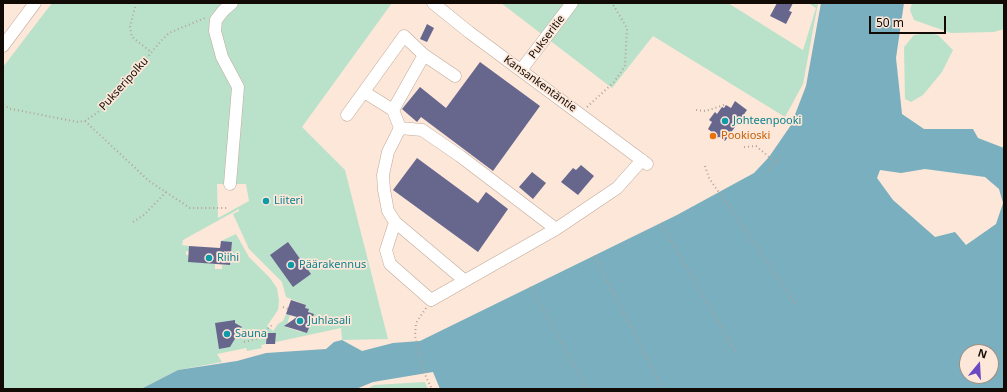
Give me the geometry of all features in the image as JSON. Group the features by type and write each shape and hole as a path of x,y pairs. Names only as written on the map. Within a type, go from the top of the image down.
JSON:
{"street":[{"path":"3,46 35,3"},
{"path":"230,184 238,87 222,58 215,31 216,20 232,3"},
{"name":"Kansankentäntie","path":"433,3 468,32 580,113 644,162 617,188 556,229"},
{"name":"Pukseritie","path":"521,70 572,3"},
{"path":"347,116 404,36 424,55 455,76"},
{"path":"393,110 424,55"},
{"path":"364,92 393,110 400,128 388,152 384,176 384,190 388,211 395,222 465,281"},
{"path":"395,222 386,250 390,264 431,300 556,229 460,156 422,130 400,128"}],"path":[{"path":"136,3 130,27 132,37 151,52"},
{"path":"580,113 614,82 625,66 628,28 612,3"},
{"name":"Pukseripolku","path":"85,121 97,113 122,89 151,52 169,33 223,11"},
{"path":"3,105 11,109 78,122 85,121 149,181 190,208 229,208"},
{"path":"696,110 706,111 724,105 725,106"},
{"path":"744,147 756,146 775,162"},
{"path":"769,170 782,155"},
{"path":"705,166 709,178 796,304"},
{"path":"133,222 144,216 166,192"},
{"path":"661,223 736,352"},
{"path":"594,256 661,385"},
{"path":"530,287 588,389"},
{"path":"431,300 416,323 416,336 426,377 432,389"},
{"path":"283,307 288,309"},
{"path":"244,342 256,339 272,325"}],"green space":[{"path":"52,3 392,3 302,127 345,170 388,339 342,340 341,328 276,342 275,344 261,345 262,348 247,351 246,348 217,354 222,362 178,370 141,389 3,389 3,67","holes":["217,184 246,184 249,201 218,218","239,209 239,211 233,214 249,249 282,282 286,297 306,305 305,308 309,309 301,332 286,327 290,315 286,314 283,321 278,324 273,331 267,326 278,310 279,301 277,288 270,278 249,257 236,234 221,241 232,243 230,265 222,265 222,269 215,269 215,264 188,261 186,251 189,251 189,246 182,245 183,240"]},
{"path":"501,3 728,3 803,50 816,8 808,3 818,3 803,84 785,117 653,36 612,88"},
{"path":"912,3 1004,3 1004,29 994,32 951,33 914,20 910,10"},
{"path":"928,33 938,35 953,50 942,72 923,95 911,102 905,99 904,47 914,35"},
{"path":"425,382 428,389 367,389 374,385"}],"water":[{"path":"821,3 904,3 896,58 902,114 924,129 973,129 978,138 1004,148 1004,389 440,389 433,372 373,382 356,389 141,389 178,370 237,361 266,353 326,349 334,342 342,340 362,351 393,343 420,341 677,215 754,173 769,157 791,125 806,86","holes":["925,169 985,177 999,189 1003,203 996,224 966,245 955,232 935,237 893,200 877,178 880,170 901,173"]}],"building":[{"path":"777,3 793,3 789,11 792,12 786,24 770,16"},
{"path":"427,24 434,28 427,42 420,39"},
{"path":"480,62 540,106 493,171 421,117 417,122 402,109 420,87 446,108"},
{"name":"Johteenpooki","path":"735,101 747,110 725,141 720,137 709,139 713,133 708,129 712,122 709,120 715,112 717,114 722,107 724,108 726,105 731,108"},
{"path":"417,158 478,203 486,192 508,209 478,252 393,190"},
{"path":"581,165 594,176 578,195 561,182 573,168 576,170"},
{"path":"532,172 546,183 533,199 519,187"},
{"name":"Riihi","path":"221,241 232,242 230,265 188,262 189,246 220,248"},
{"name":"Päärakennus","path":"288,242 311,274 293,287 270,255"},
{"name":"Juhlasali","path":"291,300 306,305 305,308 309,309 308,312 314,314 307,333 284,326 297,317 286,314"},
{"name":"Sauna","path":"235,320 235,323 242,327 230,347 219,349 215,323"},
{"path":"267,333 276,333 275,344 266,344"}],"place":[{"name":"Johteenpooki","path":"725,121"},
{"name":"Pookioski","path":"713,136"},
{"name":"Liiteri","path":"266,201"},
{"name":"Riihi","path":"209,258"},
{"name":"Päärakennus","path":"291,265"},
{"name":"Juhlasali","path":"300,321"},
{"name":"Sauna","path":"227,334"}]}
